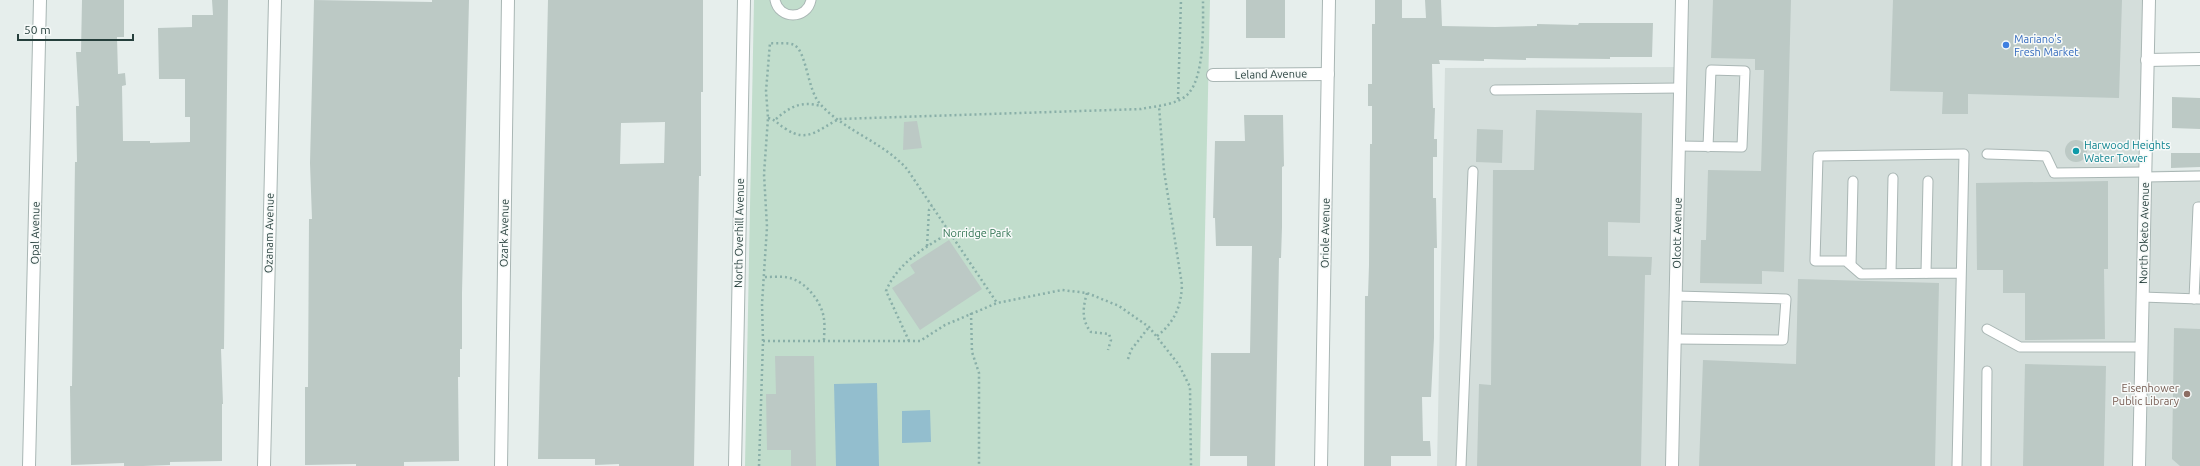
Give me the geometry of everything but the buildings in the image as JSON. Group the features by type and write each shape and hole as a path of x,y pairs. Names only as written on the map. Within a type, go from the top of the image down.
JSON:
{"street":[{"name":"Opal Avenue","path":"29,466 40,0"},
{"name":"Ozanam Avenue","path":"264,466 275,0"},
{"name":"Ozark Avenue","path":"501,466 508,0"},
{"name":"North Overhill Avenue","path":"735,466 744,0"},
{"name":"Oriole Avenue","path":"1321,466 1329,0"},
{"name":"Olcott Avenue","path":"1672,466 1682,0"},
{"name":"North Oketo Avenue","path":"2139,466 2149,0"},
{"path":"2148,60 2200,59"},
{"name":"Leland Avenue","path":"1213,75 1328,74"}],"lane":[{"path":"775,0 779,9 785,13 793,15 802,14 807,10 811,0"},
{"path":"1679,146 1742,147 1745,71 1711,70 1708,146"},
{"path":"1495,90 1680,88"},
{"path":"1957,466 1964,154 1818,156 1815,261 1846,261 1861,274 1961,273"},
{"path":"1987,154 2046,156 2054,173 2200,176"},
{"path":"1462,466 1473,171"},
{"path":"1891,273 1893,178"},
{"path":"1850,265 1853,180"},
{"path":"1926,273 1928,181"},
{"path":"2142,297 2197,299 2198,207 2200,207"},
{"path":"1675,339 1783,340 1786,299 1676,296"},
{"path":"1987,329 2020,347 2141,347"},
{"path":"1986,466 1987,371"}],"path":[{"path":"1178,100 1181,0"},
{"path":"768,118 776,120 786,130 804,135 813,135 839,119 1141,109 1159,106 1178,100 1188,94 1195,84 1202,54 1203,0"},
{"path":"759,466 763,341 762,304 765,277 767,227 764,174 768,118 766,91 770,43 793,44 798,48 802,55 810,89 821,106 900,160 932,205 997,303"},
{"path":"776,120 787,109 797,104 808,103 821,106"},
{"path":"1157,336 1166,328 1177,312 1180,303 1182,284 1164,171 1159,106"},
{"path":"926,246 929,210 932,205"},
{"path":"909,341 886,291 890,280 926,246 950,232"},
{"path":"765,277 789,278 800,282 808,290 817,300 822,310 824,319 824,341"},
{"path":"763,341 920,341 934,330 997,303 1062,290 1087,293 1119,306 1149,327 1179,365 1190,387 1191,466"},
{"path":"1087,293 1083,310 1085,322 1091,332 1109,334 1110,340 1108,350"},
{"path":"971,313 972,352 979,373 979,466"},
{"path":"1128,359 1131,350 1149,327"}],"shaded area":[{"path":"1684,0 2153,0 2149,171 2200,170 2200,466 1437,466 1445,68 1682,67"}],"green space":[{"name":"Norridge Park","path":"754,0 1210,0 1200,466 745,466"}],"water":[{"path":"877,383 879,466 836,466 834,384"},
{"path":"930,410 931,442 902,443 902,411"}],"place":[{"name":"Mariano's Fresh Market","path":"2006,45"},
{"name":"Harwood Heights Water Tower","path":"2076,151"},
{"name":"Eisenhower Public Library","path":"2187,394"}]}
